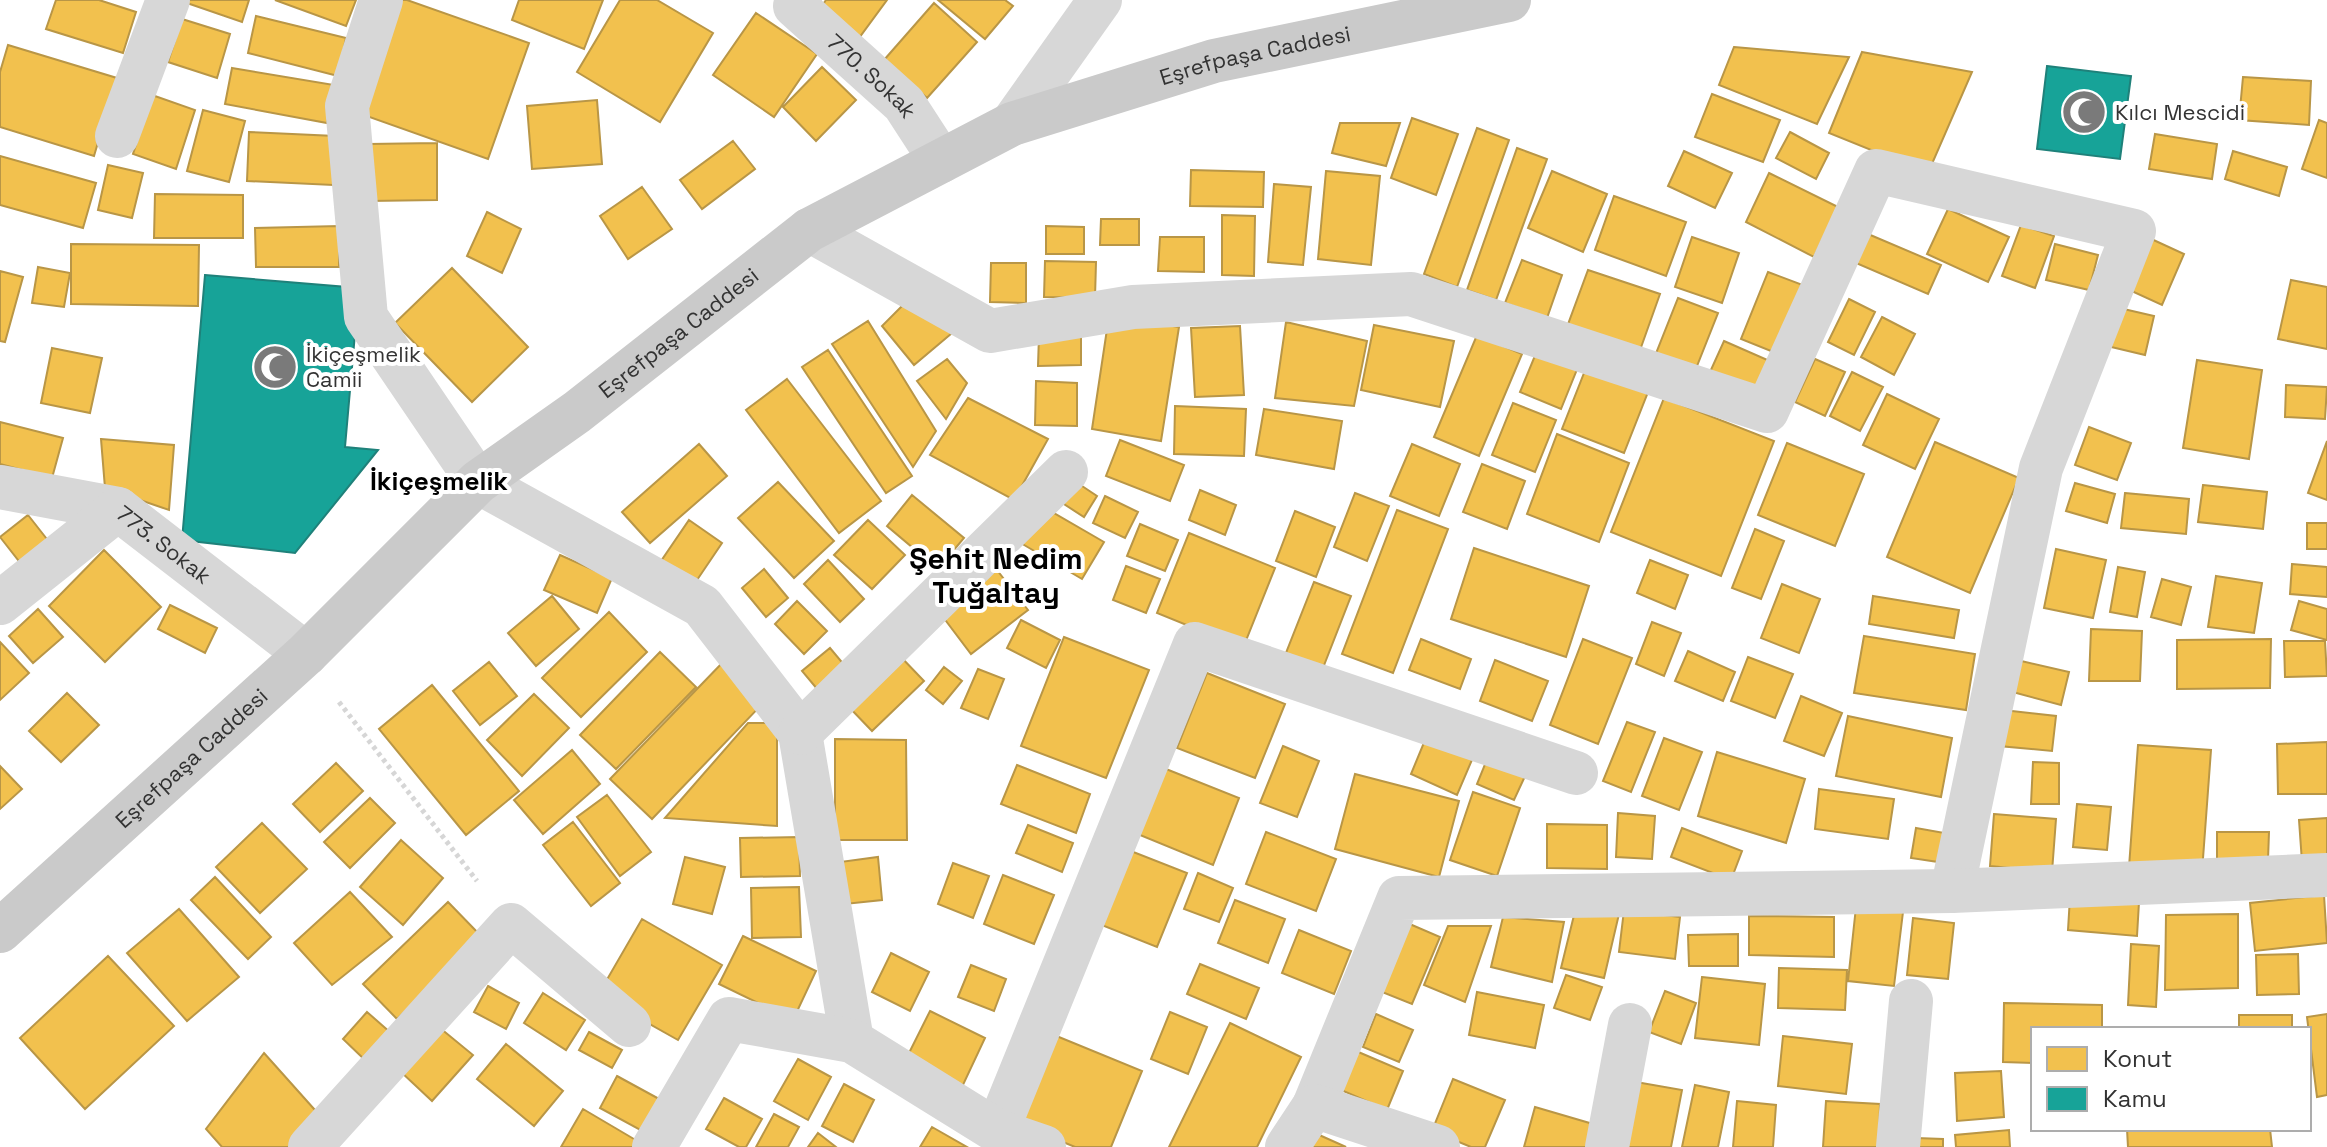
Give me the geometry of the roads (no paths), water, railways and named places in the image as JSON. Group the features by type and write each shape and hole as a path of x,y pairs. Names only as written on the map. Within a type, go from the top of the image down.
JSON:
{"main road":[{"name":"Eşrefpaşa Caddesi","path":"0,931 306,654 478,482 577,412 809,230 1012,124 1214,61 1509,0"}],"street":[{"path":"117,136 168,0"},
{"path":"381,0 347,106 366,317 478,482 702,606 800,733 852,1041"},
{"name":"770. Sokak","path":"800,0 795,6 904,104 941,161"},
{"path":"1012,124 1100,0"},
{"path":"809,230 990,331 1133,307 1411,294 1767,411 1876,171 2134,231 2041,468 1952,891"},
{"path":"800,733 1066,472"},
{"name":"773. Sokak","path":"0,487 118,509 306,654"},
{"path":"0,603 118,509"},
{"path":"997,1131 1195,644 1576,773"},
{"path":"1287,1147 1314,1106 1399,898 1952,891 2327,875"},
{"path":"310,1147 511,925 629,1025"},
{"path":"1898,1147 1911,1001"},
{"path":"654,1147 729,1019 852,1041 997,1131 1044,1147"},
{"path":"1607,1147 1630,1025"},
{"path":"1314,1106 1438,1147"}],"place":[{"name":"Kılcı Mescidi","path":"2084,112"},
{"name":"İkiçeşmelik Camii","path":"275,367"}],"district":[{"name":"İkiçeşmelik","path":"439,481"},
{"name":"Şehit Nedim Tuğaltay","path":"996,576"}]}
